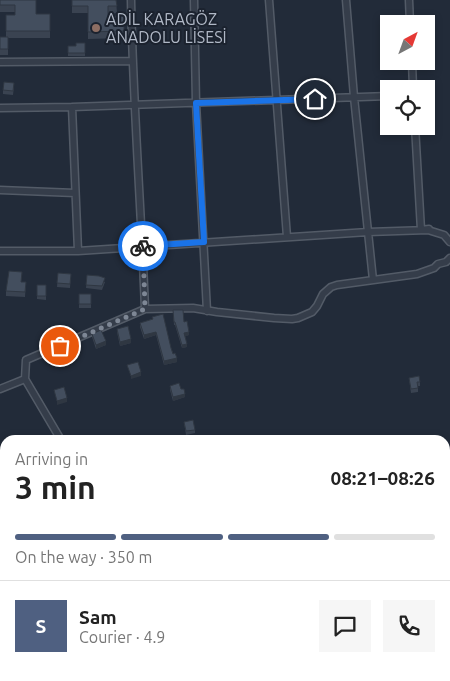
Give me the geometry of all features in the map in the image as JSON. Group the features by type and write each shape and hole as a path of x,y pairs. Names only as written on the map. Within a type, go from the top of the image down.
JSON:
{"street":[{"path":"131,0 132,61 145,309"},
{"path":"194,0 196,103 207,311"},
{"path":"269,0 287,237"},
{"path":"346,0 373,280"},
{"path":"409,0 410,15"},
{"path":"0,62 132,61"},
{"path":"0,108 380,96"},
{"path":"72,107 78,251"},
{"path":"416,135 424,230"},
{"path":"0,190 75,193"},
{"path":"0,251 78,251 424,230 444,235 450,242"},
{"path":"59,435 25,379 26,360 145,309 193,308 292,319 312,312 318,306 323,294 331,287 427,272 450,258"},
{"path":"0,389 25,379"}],"building":[{"path":"0,0 36,0 36,14 50,14 50,31 6,31 6,15 15,15 15,5 0,5"},
{"path":"72,0 116,0 117,6 108,6 108,16 124,16 124,31 88,32 88,6 72,6"},
{"path":"0,37 8,37 8,49 0,49"},
{"path":"76,43 85,43 85,53 68,53 68,46 76,46"},
{"path":"4,82 14,83 13,91 3,90"},
{"path":"9,271 22,272 21,282 26,282 25,292 6,291"},
{"path":"58,273 71,274 70,284 57,283"},
{"path":"87,275 105,278 102,286 86,285"},
{"path":"37,285 46,285 46,296 37,296"},
{"path":"79,294 91,294 91,304 79,304"},
{"path":"173,310 183,310 184,322 187,321 189,332 184,333 187,344 182,345 174,322"},
{"path":"163,314 171,348 177,358 164,361 156,332 144,335 140,323"},
{"path":"128,326 131,339 120,342 117,329"},
{"path":"101,330 106,341 96,345 92,334"},
{"path":"57,351 60,357 55,360 52,353"},
{"path":"138,362 141,372 131,376 127,365"},
{"path":"419,376 418,388 411,389 409,378"},
{"path":"179,383 181,389 184,389 185,394 173,397 170,386"},
{"path":"64,387 67,398 57,401 54,390"},
{"path":"193,420 195,430 186,431 184,422"}],"way so far":[{"path":"60,346 145,309 143,246"}],"place":[{"name":"ADİL KARAGÖZ ANADOLU LİSESİ","path":"96,28"}],"route":[{"path":"143,246 204,242 196,103 315,99"}]}
